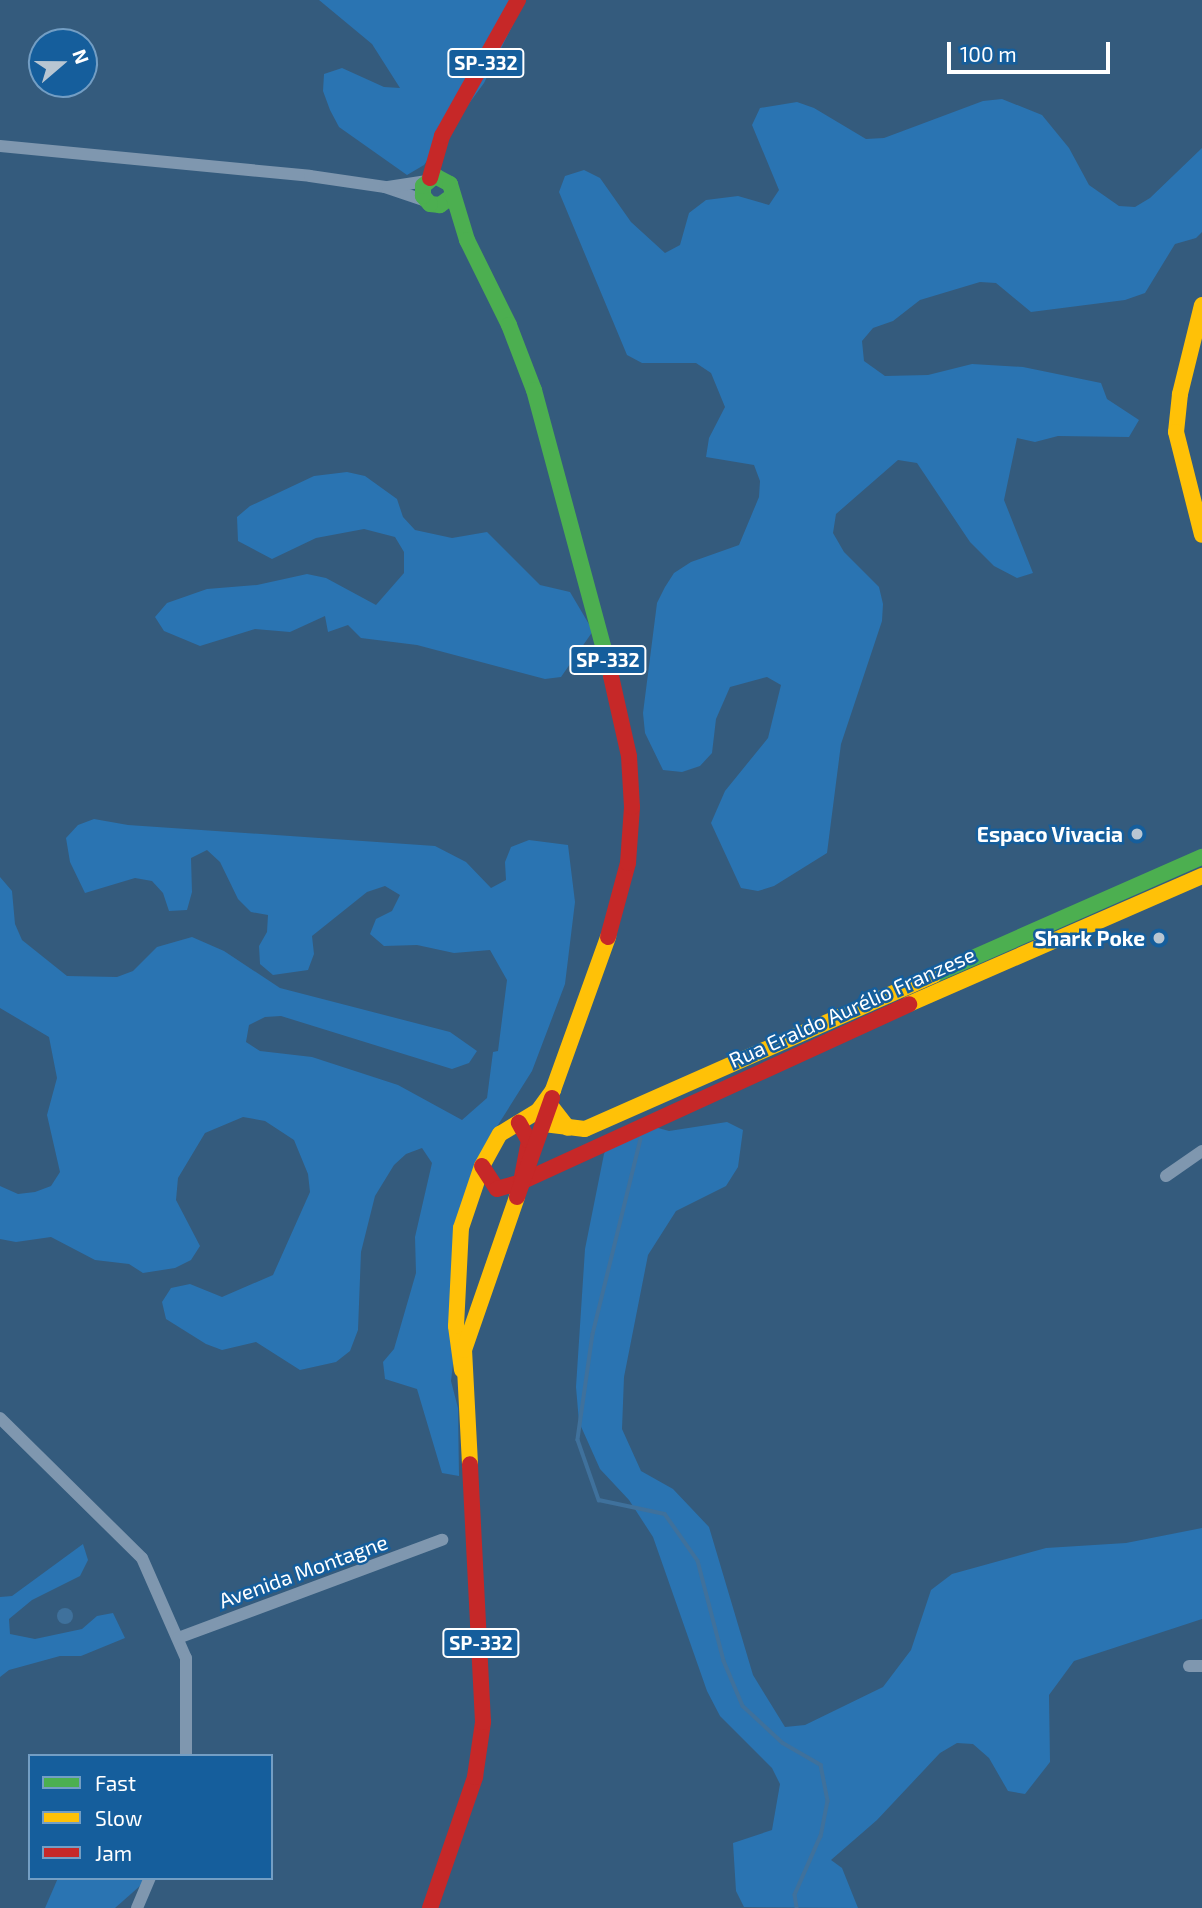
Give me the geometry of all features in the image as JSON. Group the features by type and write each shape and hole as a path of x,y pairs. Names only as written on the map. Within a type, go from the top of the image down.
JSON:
{"main road":[{"name":"SP-332","path":"467,240 431,203 428,180 438,145 518,0"},
{"name":"SP-332","path":"451,125 450,189 467,240 513,335 556,458 629,756 632,807 628,863 608,938 466,1341 462,1370"},
{"path":"428,180 440,176 450,189 431,203"},
{"path":"1202,304 1180,394 1176,432 1202,535"},
{"name":"Rua Eraldo Aurélio Franzese","path":"514,1124 544,1124 585,1129 1202,857"},
{"name":"Rua Eraldo Aurélio Franzese","path":"521,1182 574,1154 1202,876"},
{"name":"SP-332","path":"430,1908 473,1787 483,1722 462,1370 456,1326 461,1228 482,1166 514,1124 538,1111 551,1098"},
{"path":"551,1098 568,1128"},
{"path":"482,1166 498,1189 521,1182 529,1141 514,1124"}],"street":[{"path":"0,146 310,176 385,187 431,203"},
{"path":"385,187 428,180"},
{"path":"1166,1177 1202,1151"},
{"path":"0,1418 142,1558 186,1658 189,1693 186,1754"},
{"name":"Avenida Montagne","path":"178,1637 442,1540"},
{"path":"137,1908 148,1880"}],"shaded area":[{"path":"319,0 525,0 484,83 424,165 407,175 339,127 330,110 323,91 324,74 342,68 384,87 400,88 372,44"},
{"path":"1002,99 1042,115 1069,148 1089,185 1119,206 1135,207 1150,198 1202,148 1202,232 1196,238 1175,244 1145,293 1125,300 1031,312 996,283 980,282 920,300 893,321 873,328 862,341 864,361 885,376 928,375 972,364 1023,367 1101,383 1107,399 1139,420 1129,437 1058,436 1035,442 1017,438 1004,500 1033,573 1017,578 994,566 970,542 917,463 898,460 836,514 833,533 844,552 879,587 883,604 882,621 841,744 827,853 774,886 758,891 741,888 711,823 725,791 768,738 781,685 767,677 730,687 716,719 712,753 700,766 682,772 663,770 645,733 643,713 657,603 665,587 674,573 691,562 739,545 759,497 760,481 754,465 706,457 709,438 725,407 711,373 696,363 642,363 627,355 559,192 565,176 584,170 600,178 631,222 665,253 680,245 689,213 706,200 738,196 769,205 779,190 752,125 760,108 797,102 814,108 866,139 884,138 983,101"},
{"path":"347,472 365,476 397,499 403,517 415,530 452,538 487,532 540,585 570,592 593,631 561,677 545,679 417,645 361,638 348,625 328,632 325,616 290,632 255,629 200,646 164,631 155,617 167,603 207,589 257,585 307,574 326,578 376,605 404,573 404,552 395,537 364,529 316,538 272,559 238,541 237,517 250,506 314,476"},
{"path":"94,819 128,825 435,846 466,862 491,888 506,880 505,862 511,847 529,840 568,845 575,902 565,984 532,1071 491,1136 473,1194 451,1381 458,1408 459,1476 442,1473 417,1389 385,1379 383,1362 394,1349 416,1273 415,1237 432,1163 422,1148 406,1154 394,1165 375,1196 361,1252 358,1330 350,1351 336,1362 300,1370 256,1342 222,1350 206,1344 166,1319 162,1302 171,1288 190,1284 222,1297 273,1275 310,1192 308,1174 294,1140 265,1121 243,1117 205,1133 178,1178 176,1200 200,1246 191,1260 175,1268 143,1273 129,1264 95,1260 51,1237 16,1242 0,1239 0,1186 18,1194 35,1192 51,1186 60,1172 47,1115 57,1078 49,1037 0,1008 0,877 12,891 15,924 22,940 67,976 117,977 133,971 157,947 192,937 224,951 280,988 450,1032 477,1051 469,1063 452,1069 281,1016 265,1017 249,1025 246,1042 260,1051 312,1057 398,1085 462,1120 487,1098 493,1052 498,1051 507,980 490,950 454,953 417,945 384,946 370,934 376,919 392,911 400,895 385,886 367,892 312,936 314,954 308,970 273,975 260,964 259,946 267,932 268,915 251,912 238,899 220,862 207,850 191,858 192,892 187,910 169,911 163,893 152,881 135,878 85,893 70,862 66,838 78,825"},
{"path":"727,1122 743,1130 738,1167 726,1186 676,1211 648,1255 624,1377 622,1429 641,1471 673,1489 709,1527 753,1675 785,1727 805,1725 883,1687 911,1650 931,1590 952,1574 1046,1548 1126,1543 1202,1528 1202,1619 1074,1661 1049,1695 1050,1762 1025,1794 1008,1791 989,1758 973,1744 957,1743 940,1753 877,1820 831,1860 842,1868 858,1908 744,1907 736,1891 733,1843 772,1830 780,1784 772,1768 720,1716 707,1691 653,1537 629,1500 600,1469 579,1422 576,1387 585,1249 604,1154 614,1132 651,1126 669,1131"},
{"path":"83,1544 88,1560 80,1576 32,1600 9,1619 10,1634 35,1639 82,1629 97,1616 113,1613 125,1638 81,1656 60,1656 9,1670 0,1677 0,1597 12,1596"},
{"path":"62,1608 68,1608 73,1616 71,1622 62,1624 57,1619 57,1613"},
{"path":"57,1880 147,1880 115,1908 45,1908"}],"waterway":[{"path":"641,1139 593,1334 578,1440 599,1500 665,1514 698,1561 724,1661 743,1706 783,1743 821,1765 828,1801 821,1836 795,1895 797,1908"}],"traffic: fast":[{"path":"451,197 440,205 430,204 423,196 423,186 435,176 450,184 467,240 509,325 534,390 611,676"},
{"path":"934,975 1202,857"}],"traffic: slow":[{"path":"1202,305 1180,394 1176,432 1202,535"},
{"path":"909,1004 1202,876"},
{"path":"462,1370 456,1326 461,1228 482,1166 500,1134 538,1111 553,1090 608,937"},
{"path":"544,1124 585,1129 934,975"},
{"path":"550,1105 568,1128"},
{"path":"470,1464 464,1350 517,1197"}],"traffic: jam":[{"path":"430,178 442,136 518,0"},
{"path":"608,937 628,863 632,807 629,756 611,676"},
{"path":"521,1182 909,1004"},
{"path":"517,1197 552,1098"},
{"path":"482,1166 497,1189 521,1182 529,1141 519,1123"},
{"path":"430,1908 475,1777 483,1722 470,1464"}],"place":[{"name":"Espaco Vivacia","path":"1137,834"},
{"name":"Shark Poke","path":"1159,938"}]}
